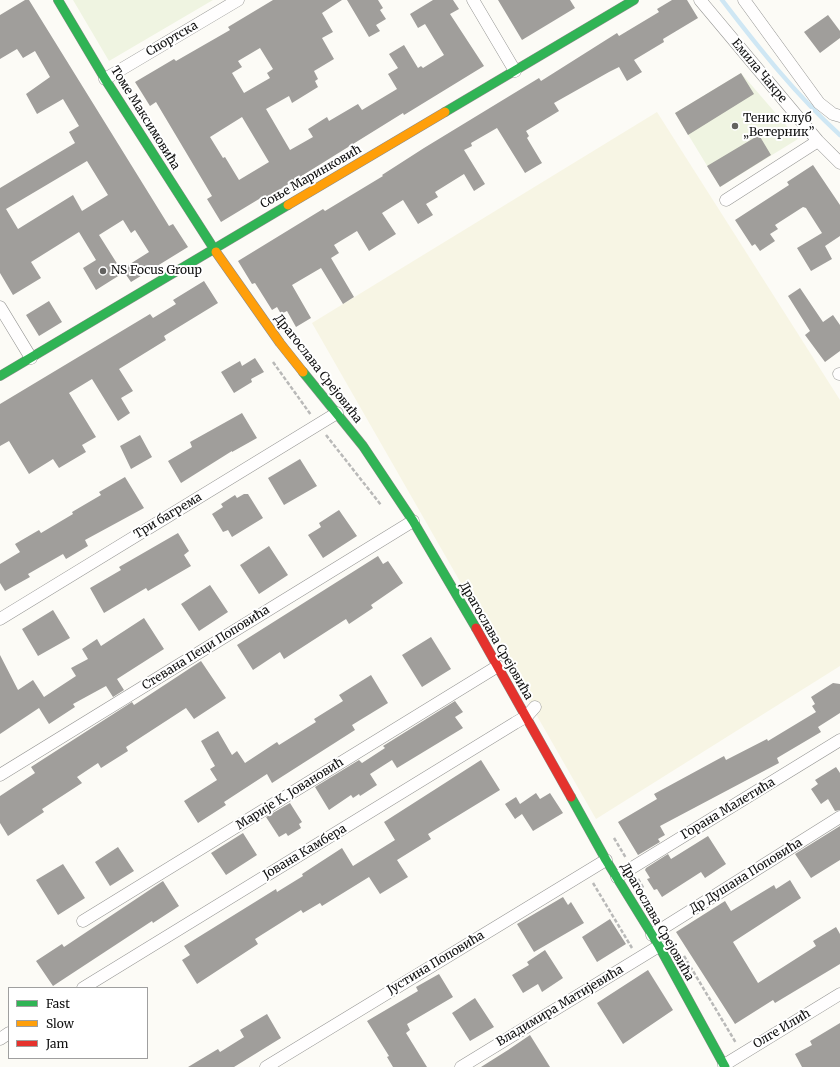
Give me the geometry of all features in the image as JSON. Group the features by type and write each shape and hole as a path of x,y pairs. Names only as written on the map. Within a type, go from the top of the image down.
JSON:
{"street":[{"name":"Томе Максимовића","path":"58,0 105,79 213,248"},
{"name":"Спортска","path":"105,79 238,0"},
{"path":"473,0 515,71"},
{"name":"Соње Маринковић","path":"0,376 213,248 634,0"},
{"name":"Емила Чакре","path":"700,0 818,141 840,163"},
{"path":"744,0 819,102 833,114 840,116"},
{"path":"726,200 818,141"},
{"name":"Драгослава Срејовића","path":"213,248 280,343 363,446 413,521 498,666 531,712 606,860 659,946 724,1066"},
{"path":"0,307 31,358"},
{"name":"Три багрема","path":"0,619 337,413"},
{"name":"Стевана Пеци Поповића","path":"0,775 413,521"},
{"name":"Марије К. Јовановић","path":"83,921 498,666"},
{"name":"Јована Камбера","path":"85,987 531,712"},
{"name":"Горана Малетића","path":"617,877 840,740"},
{"name":"Др Душана Поповића","path":"652,935 840,817"},
{"name":"Јустина Поповића","path":"266,1067 606,860"},
{"name":"Владимира Матијевића","path":"461,1067 659,946"},
{"name":"Олге Илић","path":"724,1066 840,994"}],"path":[{"path":"272,360 318,425 386,510"},
{"path":"586,872 639,958"}],"shaded area":[{"path":"657,112 840,400 840,666 596,819 312,323"}],"green space":[{"path":"73,0 213,0 109,61"},
{"name":"Тенис клуб „Ветерник”","path":"741,73 798,139 720,187 675,113"}],"building":[{"path":"25,0 29,0 169,226 173,224 188,247 131,282 122,269 149,252 135,230 131,233 123,220 99,235 123,273 96,290 83,268 96,260 79,232 31,262 41,278 13,295 0,273 0,188 75,143 69,132 79,126 63,99 37,114 26,94 50,77 35,51 23,58 17,49 0,59 0,15","holes":["87,161 108,195 82,211 73,195 18,229 6,209"]},
{"path":"273,0 342,0 322,13 333,32 322,38 334,59 314,71 318,79 315,81 318,87 292,103 289,96 266,109 290,150 313,137 308,129 327,117 329,121 358,104 362,110 397,89 388,74 398,68 389,54 404,45 418,68 421,66 423,68 444,55 425,24 418,28 410,14 433,0 453,0 459,9 450,14 484,66 404,115 403,113 266,198 264,196 221,222 207,199 212,196 156,102 150,106 135,82 174,59 176,61 230,30 228,27","holes":["260,48 273,69 267,73 270,78 244,93 232,73 242,67 238,61","242,117 269,162 239,180 225,157 223,158 210,137"]},
{"path":"347,0 378,0 383,8 380,10 386,19 376,25 380,31 369,37"},
{"path":"498,0 570,0 575,8 522,40"},
{"path":"672,0 687,0 698,18 663,39 664,42 634,60 642,72 627,81 619,67 609,72 554,103 559,111 526,131 529,136 527,138 542,163 525,173 497,128 471,143 472,146 464,150 485,184 474,191 464,174 435,192 438,197 426,204 433,215 418,224 403,200 382,213 396,234 369,251 357,231 334,245 339,253 331,258 354,297 343,304 321,268 292,285 311,318 296,327 287,311 281,314 277,307 272,310 255,283 252,284 238,261 323,209 325,211 383,176 382,175 424,148 539,78 541,81 617,33 619,36 659,12 657,9"},
{"path":"828,15 840,31 840,38 820,53 804,32"},
{"path":"741,73 754,94 688,135 675,113"},
{"path":"759,135 771,155 720,187 707,166"},
{"path":"813,165 840,205 840,236 825,246 832,259 811,271 797,248 822,233 806,208 803,207 775,225 778,229 770,234 775,241 760,251 755,244 752,246 735,220 789,185 787,182"},
{"path":"204,281 218,303 164,336 166,340 119,369 133,391 121,398 130,413 118,421 92,379 69,393 96,437 82,445 86,452 59,468 53,459 29,474 9,441 0,446 0,404 150,314 153,318 176,304 173,300"},
{"path":"800,288 823,322 833,315 840,325 840,351 825,362 805,335 810,331 788,296"},
{"path":"49,301 62,322 39,336 26,315"},
{"path":"255,358 264,372 251,379 252,382 234,393 221,372 240,361 242,366"},
{"path":"242,413 257,438 232,451 181,483 168,461 192,447 190,442"},
{"path":"140,435 152,457 131,469 120,446"},
{"path":"300,459 317,486 284,505 268,478"},
{"path":"125,477 144,508 85,540 88,546 66,559 63,554 28,574 30,577 5,591 0,583 0,564 20,552 15,544 39,530 41,533 73,514 72,512 101,495 99,492"},
{"path":"244,494 248,494 263,518 232,537 228,530 223,532 212,514 223,507 221,504 235,495 237,498"},
{"path":"339,510 357,536 323,558 308,535 321,527 319,523"},
{"path":"178,533 189,551 184,555 191,566 148,591 146,588 104,613 90,588 121,570 119,567"},
{"path":"269,546 288,575 259,594 240,565"},
{"path":"378,556 383,564 388,561 403,583 371,605 373,608 349,624 346,619 284,659 280,652 253,670 237,645"},
{"path":"210,585 228,612 199,631 181,604"},
{"path":"53,610 70,638 38,656 22,629"},
{"path":"144,618 164,649 117,679 124,690 113,697 106,686 73,704 75,707 49,724 39,708 0,734 0,655 18,690 33,680 44,697 76,676 71,668 88,659 82,649 97,639 101,646"},
{"path":"431,637 451,669 422,687 402,655"},
{"path":"201,661 226,698 194,719 186,708 126,747 128,751 101,768 98,763 77,777 82,783 42,809 44,812 8,836 0,823 0,796 35,773 31,767 132,702 134,705"},
{"path":"371,675 388,703 352,725 355,730 272,783 267,774 224,802 226,805 198,823 184,801 217,780 210,769 215,766 201,741 218,731 232,755 237,751 245,763 277,742 279,745 316,722 314,719 343,701 339,695"},
{"path":"833,683 840,684 840,713 818,727 821,732 777,758 779,763 660,826 665,835 658,839 660,842 638,855 618,822 657,799 654,794 724,756 726,760 767,739 768,741 816,712 812,706 815,704 811,697"},
{"path":"455,701 463,712 455,717 463,728 397,768 392,760 370,774 377,785 360,796 359,794 353,798 351,795 329,810 315,787 359,760 362,763 385,748 383,746"},
{"path":"481,760 500,790 428,834 431,839 397,860 408,877 380,894 369,877 322,906 320,903 303,913 301,910 255,939 258,944 197,984 182,960 190,955 184,946 276,889 277,892 303,876 302,874 342,848 353,866 395,840 384,822"},
{"path":"836,767 840,773 840,810 835,811 828,799 821,804 811,789 818,784 815,780"},
{"path":"536,793 540,799 550,793 563,813 533,831 522,814 515,819 505,804 516,797 520,804"},
{"path":"290,803 302,822 299,824 301,828 288,836 286,833 279,837 266,817"},
{"path":"840,826 840,860 811,878 795,854"},
{"path":"243,833 257,855 226,875 211,853"},
{"path":"708,836 726,864 705,878 701,872 662,897 657,889 654,890 647,879 650,878 645,870 646,868 668,854 671,859"},
{"path":"118,847 134,871 110,886 95,862"},
{"path":"63,864 85,898 58,915 36,880"},
{"path":"790,880 801,898 733,942 758,983 816,946 813,941 836,927 840,934 840,964 775,1003 773,1000 735,1024 676,932 725,901 731,911 774,885 776,889"},
{"path":"163,881 179,906 153,923 152,921 53,986 36,961 62,944 64,947"},
{"path":"563,897 568,905 571,902 584,923 534,952 517,924"},
{"path":"610,919 626,944 597,962 582,937"},
{"path":"545,950 563,978 542,992 538,984 523,993 512,975 529,965 527,962"},
{"path":"648,970 673,1010 623,1044 597,1003"},
{"path":"439,974 453,997 407,1024 410,1030 406,1033 427,1067 393,1067 387,1057 389,1056 367,1021 418,991 416,987"},
{"path":"475,998 494,1027 470,1041 452,1013"},
{"path":"267,1014 281,1038 234,1067 188,1067 218,1049 220,1052 244,1037 240,1030"},
{"path":"840,1023 840,1067 802,1067 795,1054 812,1045 810,1041"},
{"path":"530,1035 550,1067 481,1067 508,1050"}],"waterway":[{"path":"722,0 793,87 840,135"}],"traffic: fast":[{"path":"58,0 105,79 216,252"},
{"path":"445,112 634,0"},
{"path":"0,376 288,205"},
{"path":"303,372 363,446 413,521 476,628"},
{"path":"571,797 606,860 659,946 725,1067"}],"traffic: slow":[{"path":"288,205 445,112"},
{"path":"216,252 280,343 303,372"}],"traffic: jam":[{"path":"476,628 571,797"}],"place":[{"name":"Тенис клуб „Ветерник”","path":"735,126"},
{"name":"NS Focus Group","path":"103,271"}]}
